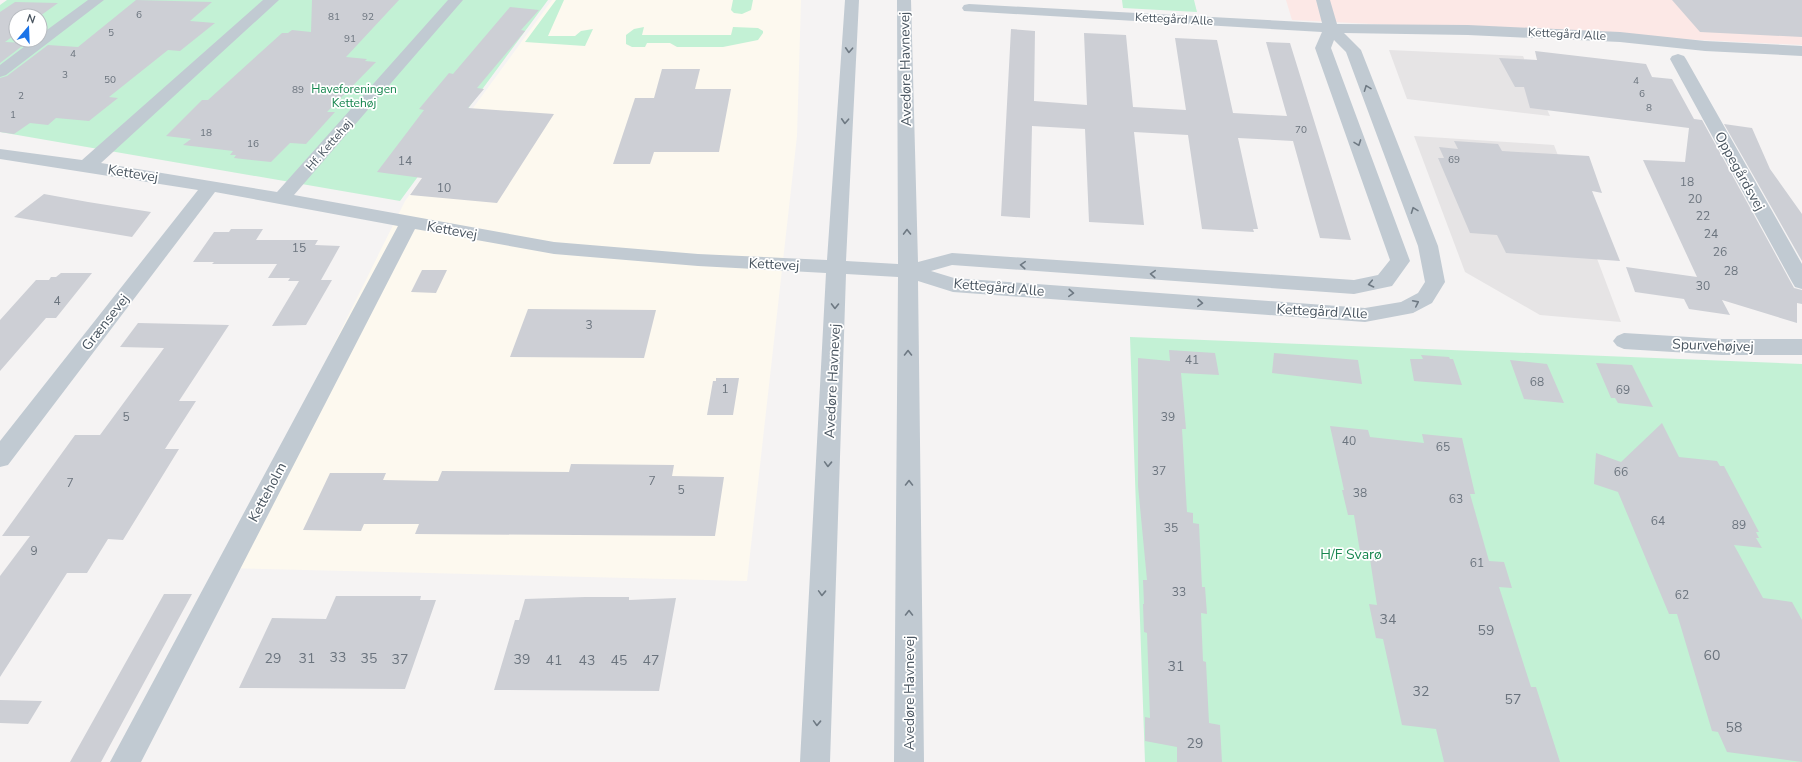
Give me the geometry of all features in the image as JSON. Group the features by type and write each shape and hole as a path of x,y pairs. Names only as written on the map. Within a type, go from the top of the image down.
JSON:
{"street":[{"path":"0,72 97,0"},
{"path":"86,166 107,149 272,0"},
{"name":"Hf. Kettehøj","path":"281,199 456,0"},
{"name":"Avedøre Havnevej","path":"815,762 836,267 852,0"},
{"name":"Avedøre Havnevej","path":"904,0 908,271 909,762"},
{"path":"1323,0 1331,28"},
{"name":"Kettegård Alle","path":"969,8 1331,28 1468,30 1620,37 1705,46 1802,51"},
{"name":"Kettegård Alle","path":"908,271 953,284 1365,315 1406,308 1425,298 1435,282 1428,246 1353,50 1331,28"},
{"name":"Kettegård Alle","path":"908,271 952,259 1354,287 1385,280 1400,261 1323,48 1331,28"},
{"name":"Oppegårdsvej","path":"1678,60 1802,282"},
{"name":"Kettevej","path":"0,154 210,186 554,248 698,260 908,271"},
{"name":"Grænsevej","path":"0,458 210,186"},
{"name":"Ketteholm","path":"125,762 409,223"},
{"name":"Spurvehøjvej","path":"1624,342 1722,347 1802,347"}],"shaded area":[{"path":"552,0 801,0 797,136 747,581 223,568 405,201"},
{"path":"1286,0 1802,0 1802,45 1292,20"},
{"path":"1389,50 1523,56 1550,116 1407,99"},
{"path":"1414,136 1554,145 1621,322 1540,315 1465,272"}],"green space":[{"name":"Haveforeningen Kettehøj","path":"7,0 548,0 400,201 0,132 0,5"},
{"path":"556,0 564,0 548,36 575,36 581,31 593,29 585,46 525,42"},
{"path":"733,0 753,0 751,10 742,14 734,13 731,10"},
{"path":"1122,0 1194,0 1197,12 1123,8"},
{"path":"644,27 642,35 731,35 733,27 758,28 763,31 763,33 758,40 723,47 677,47 670,43 647,43 645,47 632,47 626,44 626,35 634,29"},
{"name":"H/F Svarø","path":"1130,337 1802,364 1802,762 1145,762"}],"building":[{"path":"136,0 212,2 190,21 215,23 180,51 168,50 109,97 118,98 89,121 56,118 48,125 30,123 14,134 0,132 0,78 7,76 44,48 48,48 48,45 78,47"},
{"path":"312,0 399,0 346,57 367,59 365,61 376,62 327,112 335,112 306,144 290,143 271,162 234,158 236,155 230,155 233,151 183,145 191,139 166,136 202,100 208,100 282,33 288,33 292,30 311,32"},
{"path":"1672,0 1802,0 1802,37 1700,32"},
{"path":"15,2 58,3 48,10 48,8 8,8 8,40 5,42 8,42 8,48 20,48 0,63 0,12"},
{"path":"510,7 539,10 521,30 525,31 477,88 484,89 468,108 554,114 497,203 410,195 422,178 377,172 424,110 419,109 449,73 453,74"},
{"path":"1011,29 1035,31 1034,101 1087,105 1084,33 1126,35 1133,107 1186,110 1175,38 1217,40 1233,113 1287,116 1266,42 1290,43 1351,240 1320,238 1293,141 1238,138 1258,229 1253,229 1254,232 1202,229 1188,135 1134,132 1144,225 1089,222 1085,129 1032,126 1030,218 1001,216"},
{"path":"1535,51 1646,64 1652,77 1672,79 1694,119 1702,120 1794,288 1802,290 1802,304 1797,303 1797,323 1722,300 1730,315 1689,309 1684,299 1635,292 1626,267 1697,277 1643,160 1685,162 1689,128 1530,108 1524,87 1515,87 1499,58 1537,60"},
{"path":"662,69 700,69 695,89 731,89 719,152 654,152 650,164 613,164 635,98 654,98"},
{"path":"1724,124 1752,128 1770,169 1802,214 1802,261"},
{"path":"1454,141 1498,144 1502,151 1589,156 1602,193 1592,191 1620,261 1506,253 1497,235 1470,233 1438,158 1444,158 1439,147 1458,149"},
{"path":"44,194 151,212 132,237 14,217"},
{"path":"231,229 263,229 256,240 318,240 315,245 340,246 321,280 332,280 306,325 272,326 299,281 288,281 290,278 268,278 277,264 212,264 214,262 193,262 214,232 229,232"},
{"path":"422,270 447,270 436,293 411,292"},
{"path":"61,273 92,273 56,318 46,318 0,371 0,320 36,280 49,280 51,277 56,277"},
{"path":"528,309 656,310 644,358 510,357"},
{"path":"138,323 229,325 179,401 196,401 165,449 179,449 123,540 108,539 87,573 67,573 0,677 0,576 30,536 2,536 75,435 100,435 164,348 120,347"},
{"path":"1169,350 1215,353 1219,375 1181,373 1186,429 1182,429 1187,512 1193,513 1193,523 1199,524 1202,587 1205,587 1207,614 1201,613 1203,661 1206,662 1209,723 1220,725 1222,762 1177,762 1177,747 1145,741 1145,717 1150,718 1147,633 1144,632 1143,604 1143,580 1147,580 1138,486 1138,358 1170,361"},
{"path":"1274,353 1358,360 1362,384 1272,373"},
{"path":"1421,355 1449,357 1450,359 1453,359 1462,385 1414,381 1410,359 1423,359"},
{"path":"1510,360 1547,364 1564,403 1524,399"},
{"path":"1596,363 1632,365 1653,407 1618,403 1615,398 1611,398"},
{"path":"716,378 739,378 733,415 707,415 713,381 716,381"},
{"path":"1662,423 1679,457 1717,461 1720,466 1724,466 1759,532 1756,532 1759,538 1756,538 1762,548 1734,545 1763,598 1792,602 1802,620 1802,762 1727,752 1718,732 1712,731 1677,614 1669,614 1618,492 1594,484 1596,453 1621,462"},
{"path":"1330,426 1368,430 1370,437 1424,443 1422,434 1462,438 1475,494 1470,494 1489,561 1504,562 1512,588 1499,587 1531,687 1536,687 1560,762 1444,762 1436,729 1402,725 1383,639 1376,638 1369,604 1377,605 1370,559 1361,558 1354,515 1348,515"},
{"path":"571,464 674,465 672,476 724,477 715,536 415,534 419,524 364,524 361,531 303,530 330,473 386,473 383,480 438,481 442,471 569,472"},
{"path":"164,594 192,594 101,762 70,762"},
{"path":"336,596 421,596 420,600 436,600 405,689 239,688 272,618 326,619"},
{"path":"629,597 629,600 676,598 659,691 494,690 515,620 519,620 525,599"},
{"path":"0,700 42,701 28,724 0,723"}]}
